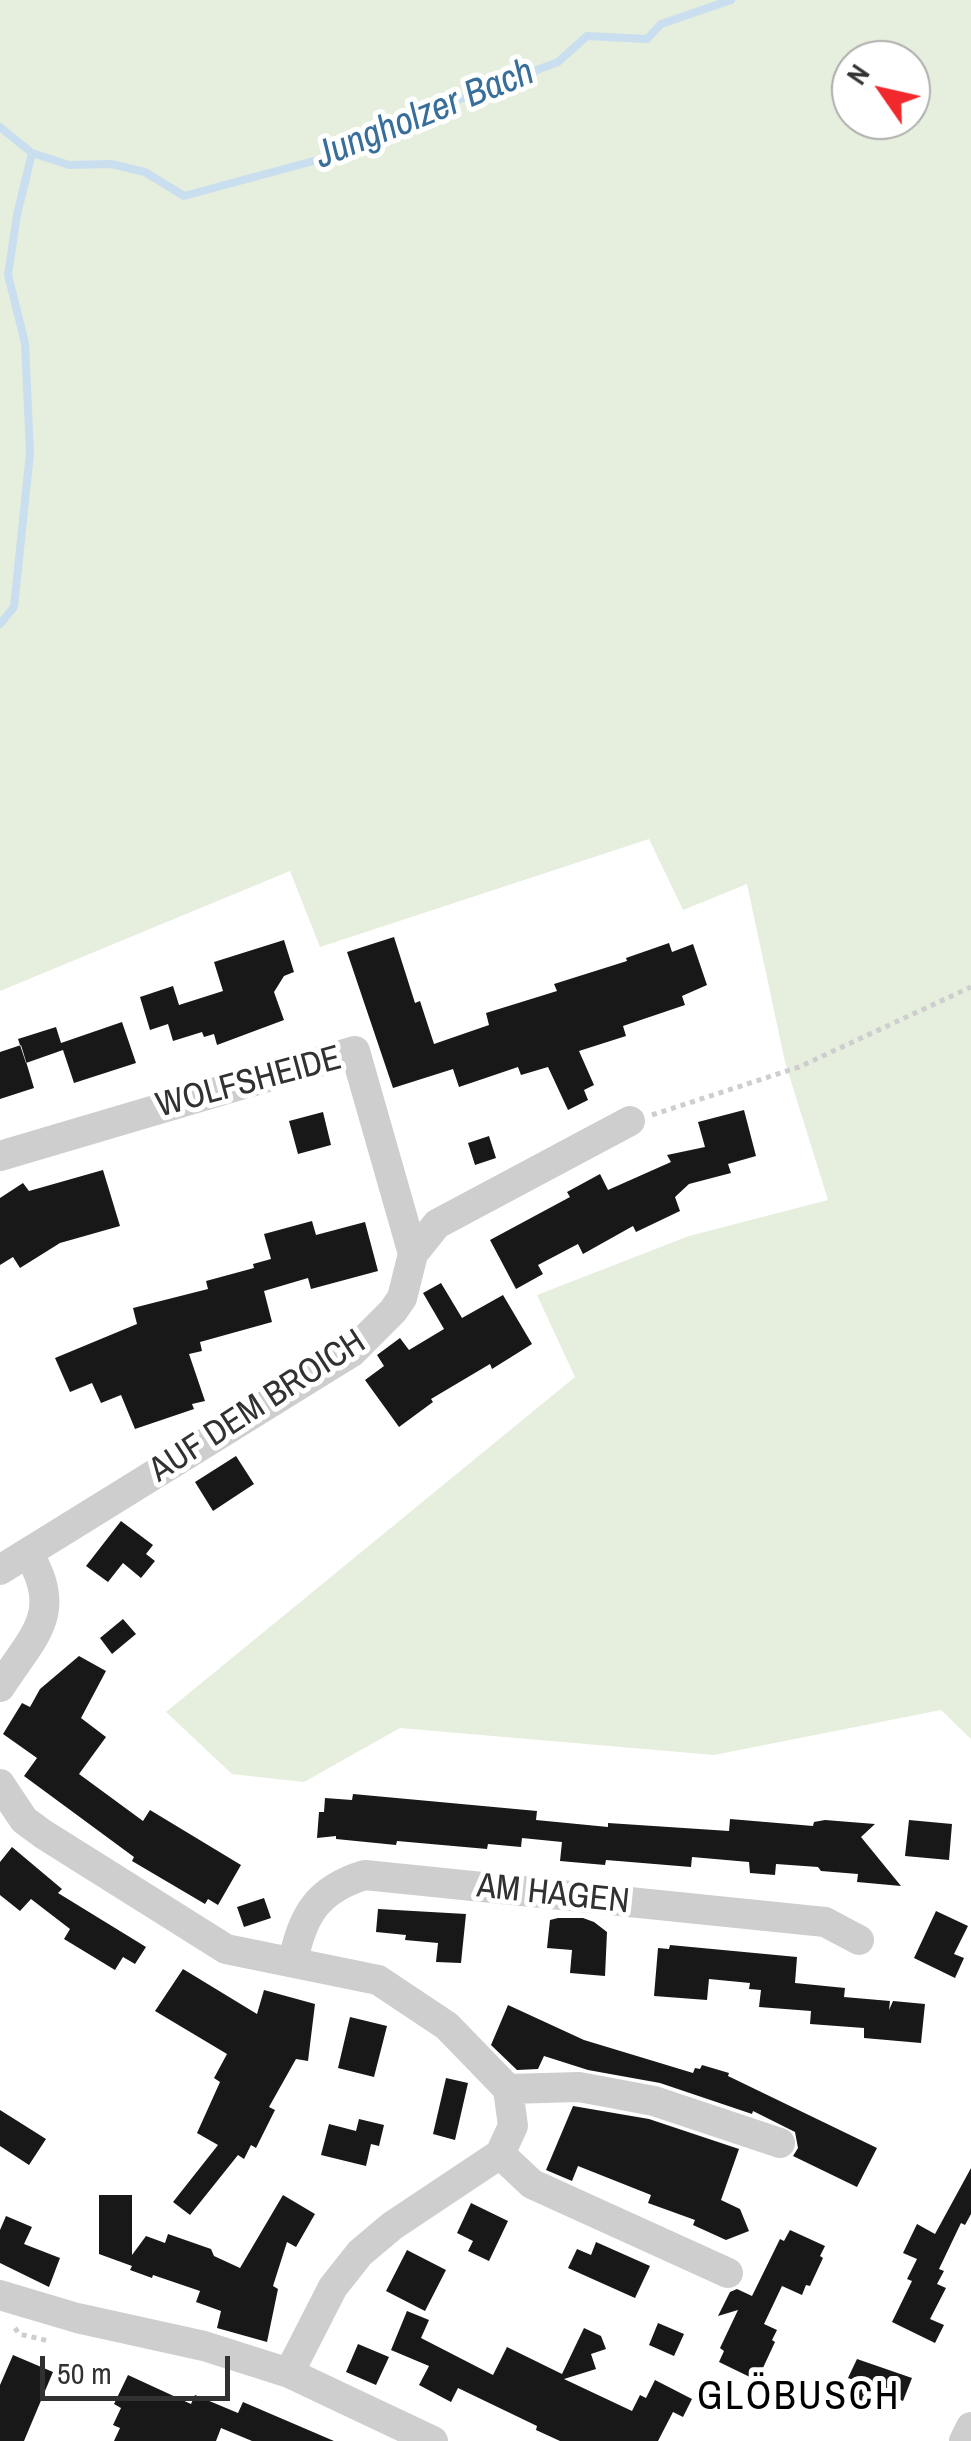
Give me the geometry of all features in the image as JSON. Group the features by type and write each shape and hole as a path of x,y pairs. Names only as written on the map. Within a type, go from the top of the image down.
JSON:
{"street":[{"name":"WOLFSHEIDE","path":"0,1156 355,1051 413,1254"},
{"name":"AUF DEM BROICH","path":"0,1570 352,1352 402,1298 413,1254 438,1224 630,1121"},
{"path":"0,1686 44,1618 47,1597 42,1575 28,1553"},
{"path":"0,1784 24,1820 43,1834 226,1948 378,1980 447,2026 508,2089 513,2126 500,2154 392,2226 360,2253 333,2287 288,2372"},
{"name":"AM HAGEN","path":"293,1962 318,1898 341,1882 364,1875 825,1922 859,1940"},
{"path":"508,2089 579,2088 654,2100 780,2143"},
{"path":"500,2154 532,2184 728,2273"},
{"path":"0,2296 77,2318 204,2346 288,2372 433,2441"},
{"path":"964,2441 971,2427"}],"path":[{"path":"630,1121 799,1068 971,986"}],"green space":[{"path":"0,0 971,0 971,1739 941,1710 714,1755 400,1728 304,1782 232,1774 166,1712 575,1377 537,1295 689,1236 828,1200 785,1062 747,884 683,910 649,839 320,947 290,871 0,991"}],"building":[{"path":"394,937 415,1003 420,1001 434,1044 489,1025 486,1013 557,991 554,984 669,943 672,952 693,944 707,985 682,996 685,1005 623,1026 626,1036 579,1051 594,1085 584,1090 588,1100 568,1110 548,1067 521,1075 518,1067 459,1087 453,1069 393,1088 347,952"},
{"path":"284,940 294,972 284,976 274,992 284,1020 217,1045 214,1034 204,1037 202,1032 173,1041 168,1024 150,1030 140,997 173,986 179,1005 223,991 214,962"},
{"path":"122,1022 136,1063 74,1083 63,1050 26,1063 18,1039 56,1027 61,1043"},
{"path":"21,1045 34,1088 0,1099 0,1052"},
{"path":"744,1110 756,1156 728,1164 731,1173 689,1184 675,1197 680,1211 636,1232 633,1226 583,1254 578,1244 538,1265 543,1274 516,1289 490,1240 570,1197 567,1192 600,1174 608,1190 671,1162 667,1155 705,1147 698,1122"},
{"path":"323,1112 331,1145 298,1154 289,1121"},
{"path":"489,1136 496,1158 475,1165 468,1143"},
{"path":"103,1170 120,1226 60,1243 20,1268 13,1257 0,1265 0,1198 23,1183 29,1191"},
{"path":"312,1221 316,1235 365,1222 378,1271 311,1289 308,1278 264,1291 272,1322 200,1342 202,1351 189,1354 205,1401 192,1404 194,1409 135,1429 121,1395 101,1403 92,1383 70,1392 55,1358 137,1324 133,1308 208,1289 206,1281 254,1268 253,1264 271,1259 264,1234"},
{"path":"441,1283 462,1318 503,1295 532,1344 431,1399 433,1402 399,1427 365,1380 384,1366 377,1355 400,1338 409,1350 444,1329 423,1293"},
{"path":"236,1456 254,1484 213,1511 195,1482"},
{"path":"121,1521 153,1545 146,1554 155,1561 141,1578 123,1563 108,1582 86,1566"},
{"path":"123,1619 136,1634 112,1654 100,1638"},
{"path":"79,1656 106,1671 81,1718 106,1737 79,1774 143,1821 150,1810 241,1865 218,1905 208,1899 205,1904 132,1861 134,1857 24,1776 37,1758 3,1734 22,1703 30,1707 40,1689"},
{"path":"353,1794 537,1811 536,1820 608,1827 608,1823 729,1831 730,1819 813,1826 814,1822 825,1820 875,1824 861,1837 901,1886 857,1882 858,1874 821,1871 818,1867 776,1864 775,1875 750,1873 749,1862 692,1857 691,1867 606,1860 605,1865 560,1861 562,1842 522,1838 521,1847 488,1844 487,1849 397,1841 396,1845 336,1836 317,1838 319,1812 324,1812 325,1798 352,1800"},
{"path":"909,1820 952,1824 949,1860 905,1856"},
{"path":"12,1847 62,1889 58,1893 146,1947 135,1964 123,1957 115,1970 64,1939 70,1929 31,1899 20,1911 0,1895 0,1862"},
{"path":"264,1898 271,1918 244,1927 237,1907"},
{"path":"378,1909 466,1914 461,1963 436,1962 438,1943 376,1932"},
{"path":"936,1911 968,1926 954,1954 964,1958 955,1978 914,1958"},
{"path":"583,1918 607,1932 605,1976 570,1973 572,1950 547,1948 550,1920"},
{"path":"670,1945 797,1957 795,1983 845,1988 844,1997 890,2001 889,2010 893,2001 925,2004 921,2043 864,2038 864,2028 810,2024 811,2011 759,2007 761,1990 749,1989 750,1983 709,1979 707,2000 654,1996 658,1948 669,1949"},
{"path":"183,1969 257,2014 264,1990 315,2004 308,2061 296,2059 269,2107 275,2110 256,2148 251,2145 244,2159 238,2155 190,2215 173,2202 218,2145 197,2133 220,2082 214,2078 227,2054 155,2011"},
{"path":"508,2005 584,2040 693,2073 702,2065 729,2073 728,2076 877,2148 857,2187 793,2156 798,2148 795,2132 753,2111 752,2114 660,2083 588,2070 544,2056 538,2069 517,2070 491,2045"},
{"path":"350,2017 387,2026 374,2077 338,2068"},
{"path":"446,2078 468,2083 455,2140 433,2134"},
{"path":"573,2106 649,2119 739,2149 721,2200 740,2209 749,2231 726,2240 693,2225 695,2220 648,2203 651,2195 578,2166 572,2181 546,2170"},
{"path":"0,2110 46,2139 29,2165 0,2146"},
{"path":"359,2119 384,2125 379,2146 371,2144 366,2166 321,2155 329,2124 356,2131"},
{"path":"971,2168 971,2214 965,2225 961,2223 939,2269 944,2271 937,2284 946,2288 930,2319 944,2325 935,2343 892,2322 912,2281 907,2279 917,2259 903,2253 917,2224 935,2234"},
{"path":"99,2195 132,2195 132,2255 146,2236 165,2243 168,2234 211,2249 214,2256 240,2268 283,2195 315,2214 296,2247 287,2242 273,2286 278,2289 267,2342 217,2328 221,2311 196,2302 200,2291 130,2270 132,2266 99,2254"},
{"path":"471,2203 508,2221 489,2261 468,2251 473,2241 457,2233"},
{"path":"6,2216 32,2227 24,2244 60,2258 49,2287 0,2263 0,2230"},
{"path":"790,2230 825,2246 820,2256 823,2258 802,2295 782,2286 764,2324 777,2330 772,2340 775,2342 754,2379 719,2362 724,2351 720,2348 738,2310 718,2316 730,2292 737,2289 752,2296 780,2239 784,2241"},
{"path":"596,2242 650,2266 635,2298 568,2268 577,2249 591,2255"},
{"path":"407,2250 446,2270 425,2311 386,2291"},
{"path":"407,2311 429,2320 421,2338 493,2375 507,2347 562,2374 584,2328 601,2336 606,2349 591,2354 596,2369 564,2379 632,2411 640,2395 646,2398 655,2380 692,2399 683,2417 673,2412 658,2441 560,2441 458,2388 451,2402 419,2385 429,2366 391,2350"},
{"path":"658,2323 684,2334 674,2356 649,2345"},
{"path":"358,2344 389,2357 376,2385 346,2372"},
{"path":"13,2355 53,2372 24,2441 0,2441 0,2385"},
{"path":"857,2359 912,2378 903,2401 886,2394 880,2409 850,2396 856,2381 848,2378"},
{"path":"128,2375 191,2404 195,2395 238,2413 243,2402 334,2441 252,2441 221,2428 216,2441 114,2441 120,2428 113,2425 121,2408 114,2404"}],"waterway":[{"name":"Jungholzer Bach","path":"0,127 32,153 69,165 111,164 145,172 184,196 369,146 455,101 558,62 587,36 647,39 661,24 731,0"},
{"path":"0,624 14,607 30,453 25,343 8,275 32,153"}],"district":[{"name":"GLÖBUSCH","path":"799,2398"}]}
